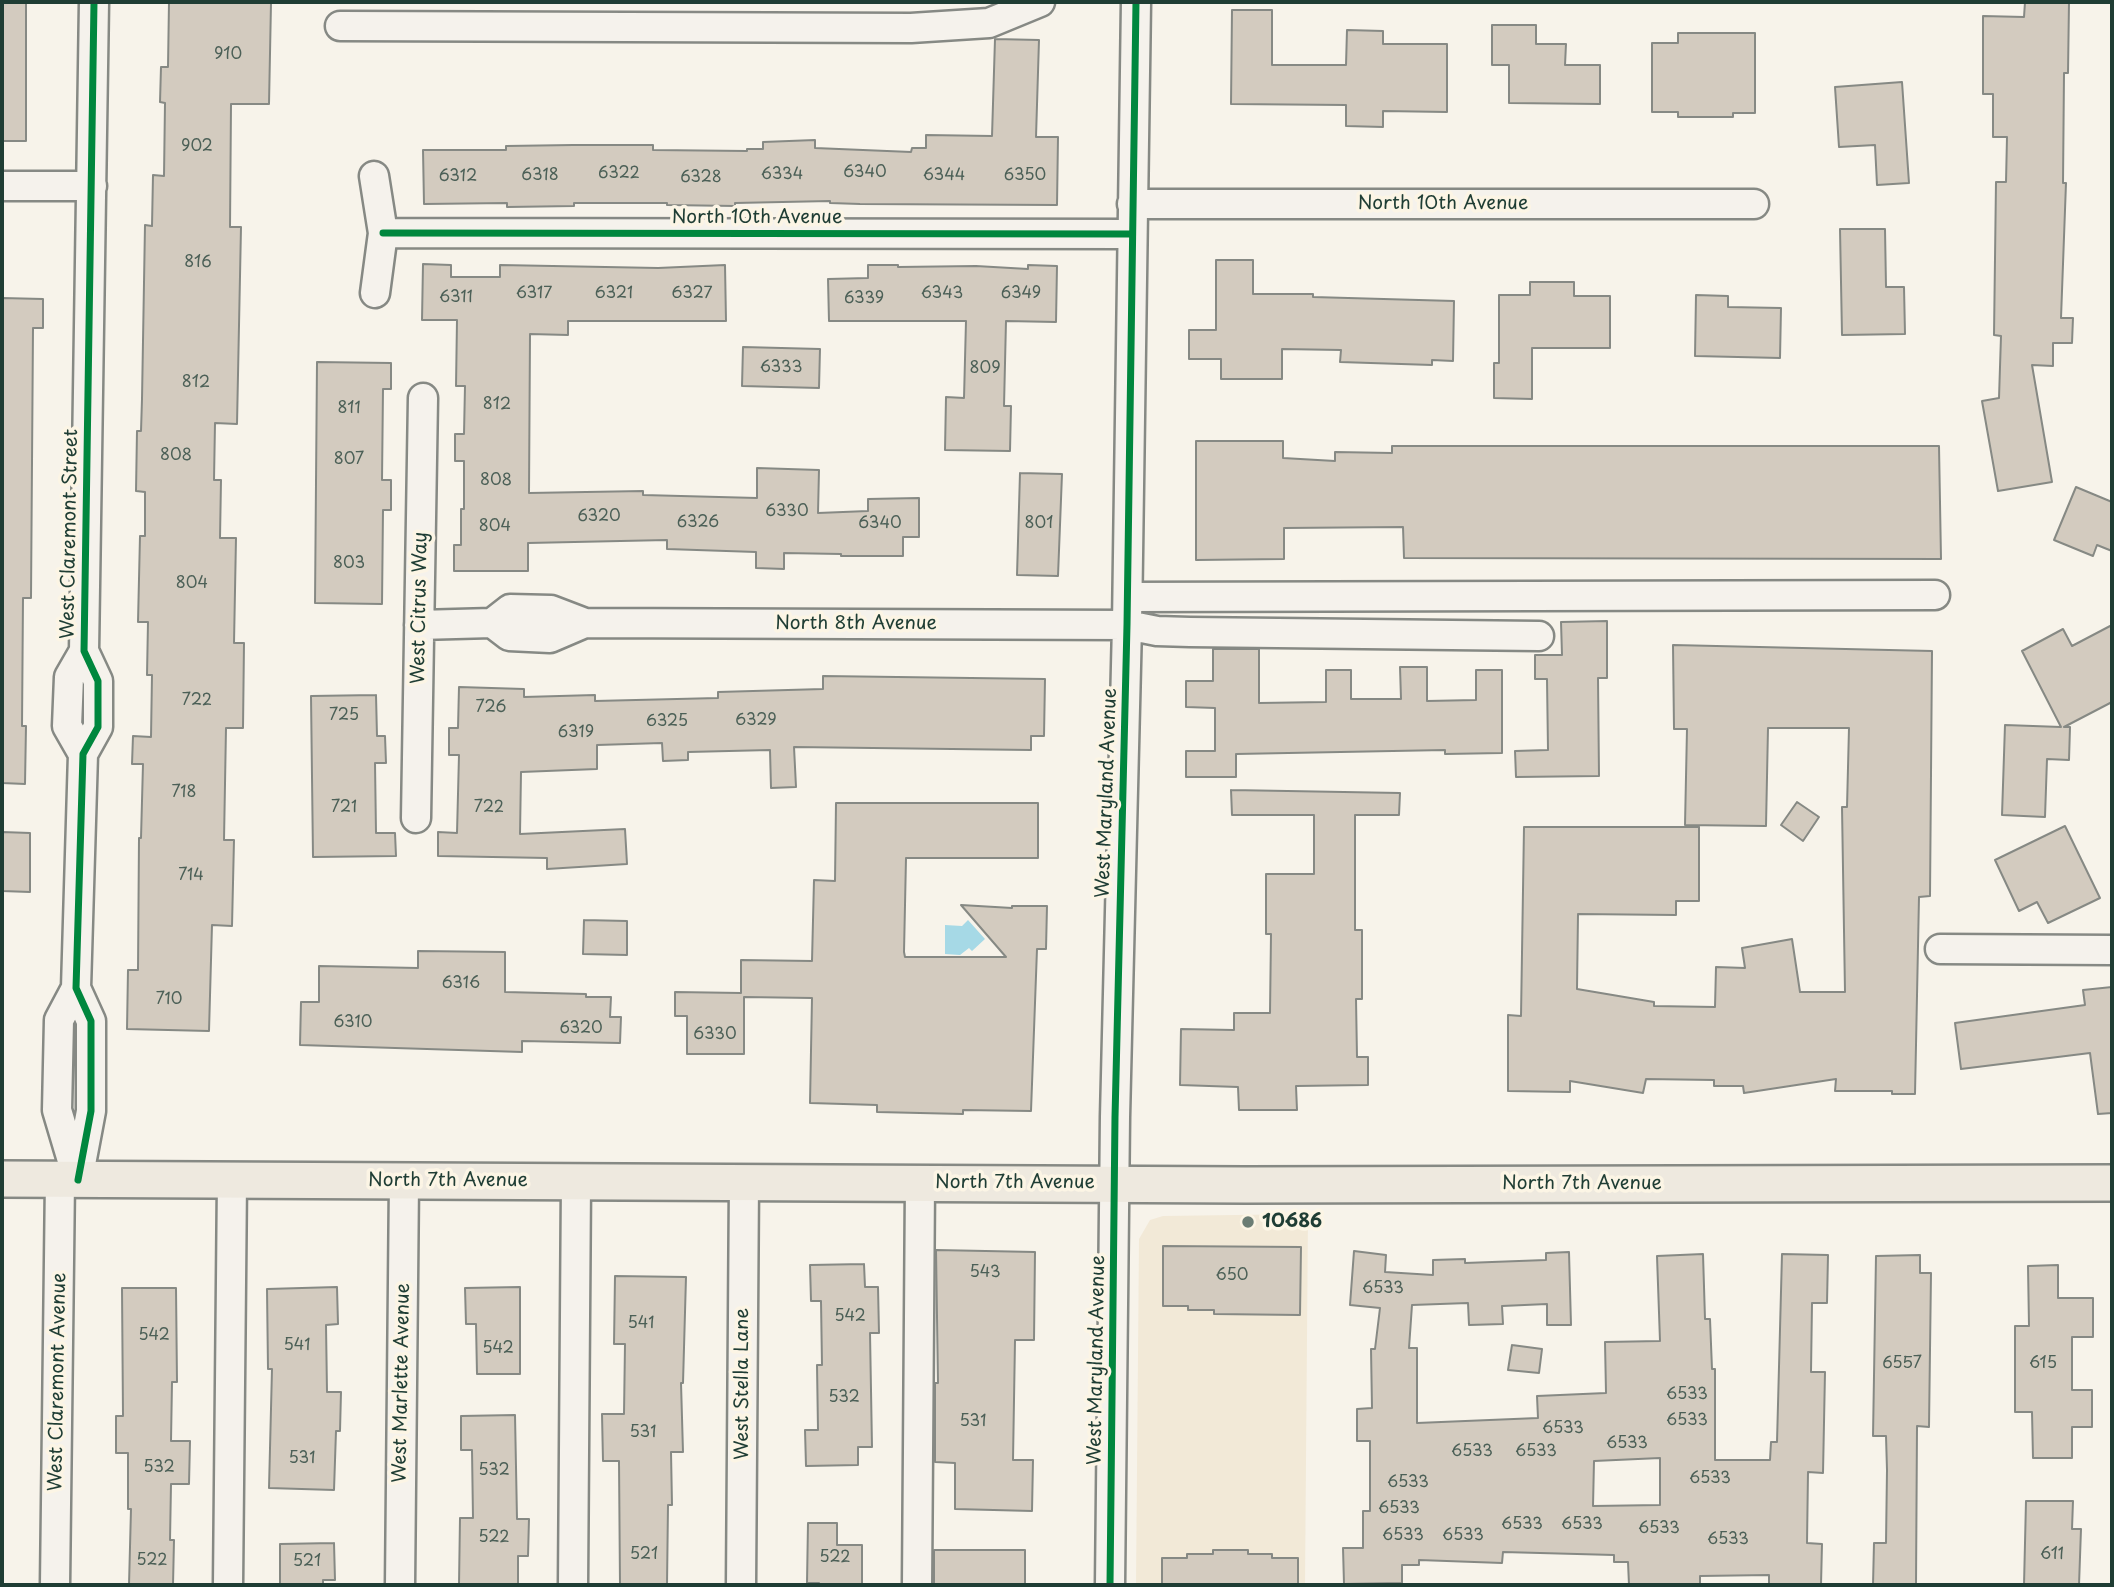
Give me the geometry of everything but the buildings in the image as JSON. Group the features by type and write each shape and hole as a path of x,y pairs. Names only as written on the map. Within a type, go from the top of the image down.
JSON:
{"main road":[{"name":"North 7th Avenue","path":"2,1179 1114,1184 2112,1183"}],"street":[{"name":"West Claremont Street","path":"69,1180 91,1111 92,1021 76,988 83,754 98,727 98,681 84,651 94,2"},
{"path":"340,26 911,28 989,23 1040,2"},
{"name":"West Maryland Avenue","path":"1110,1585 1114,1184 1128,597 1136,2"},
{"path":"374,176 383,233 375,293"},
{"path":"2,186 92,186"},
{"name":"North 10th Avenue","path":"1132,204 1754,204"},
{"name":"North 10th Avenue","path":"383,233 1132,234"},
{"name":"West Citrus Way","path":"416,818 423,398"},
{"path":"1128,597 1935,595"},
{"name":"North 8th Avenue","path":"419,625 492,624 509,636 550,638 584,623 1127,625 1157,631 1190,632 1539,636"},
{"path":"1940,949 2112,950"},
{"name":"West Claremont Street","path":"69,1180 57,1110 58,1020 76,988"},
{"path":"58,1043 92,1043"},
{"name":"West Claremont Avenue","path":"55,1585 69,1180"},
{"path":"228,1585 232,1180"},
{"name":"West Marlette Avenue","path":"400,1585 404,1181"},
{"path":"573,1585 576,1182"},
{"name":"West Stella Lane","path":"741,1585 744,1182"},
{"path":"917,1585 920,1183"}],"shaded area":[{"path":"1308,1214 1305,1585 1136,1585 1139,1239 1150,1220 1163,1216"}],"water":[{"path":"968,920 985,939 972,951 969,948 960,955 945,954 945,925 962,926"}],"cycle path":[{"path":"78,1180 91,1111 91,1021 76,988 83,754 98,727 98,681 84,651 94,2"},
{"path":"1110,1585 1115,1117 1127,625 1136,2"},
{"path":"383,233 1132,234"}],"place":[{"name":"10686","path":"1248,1222"}]}
